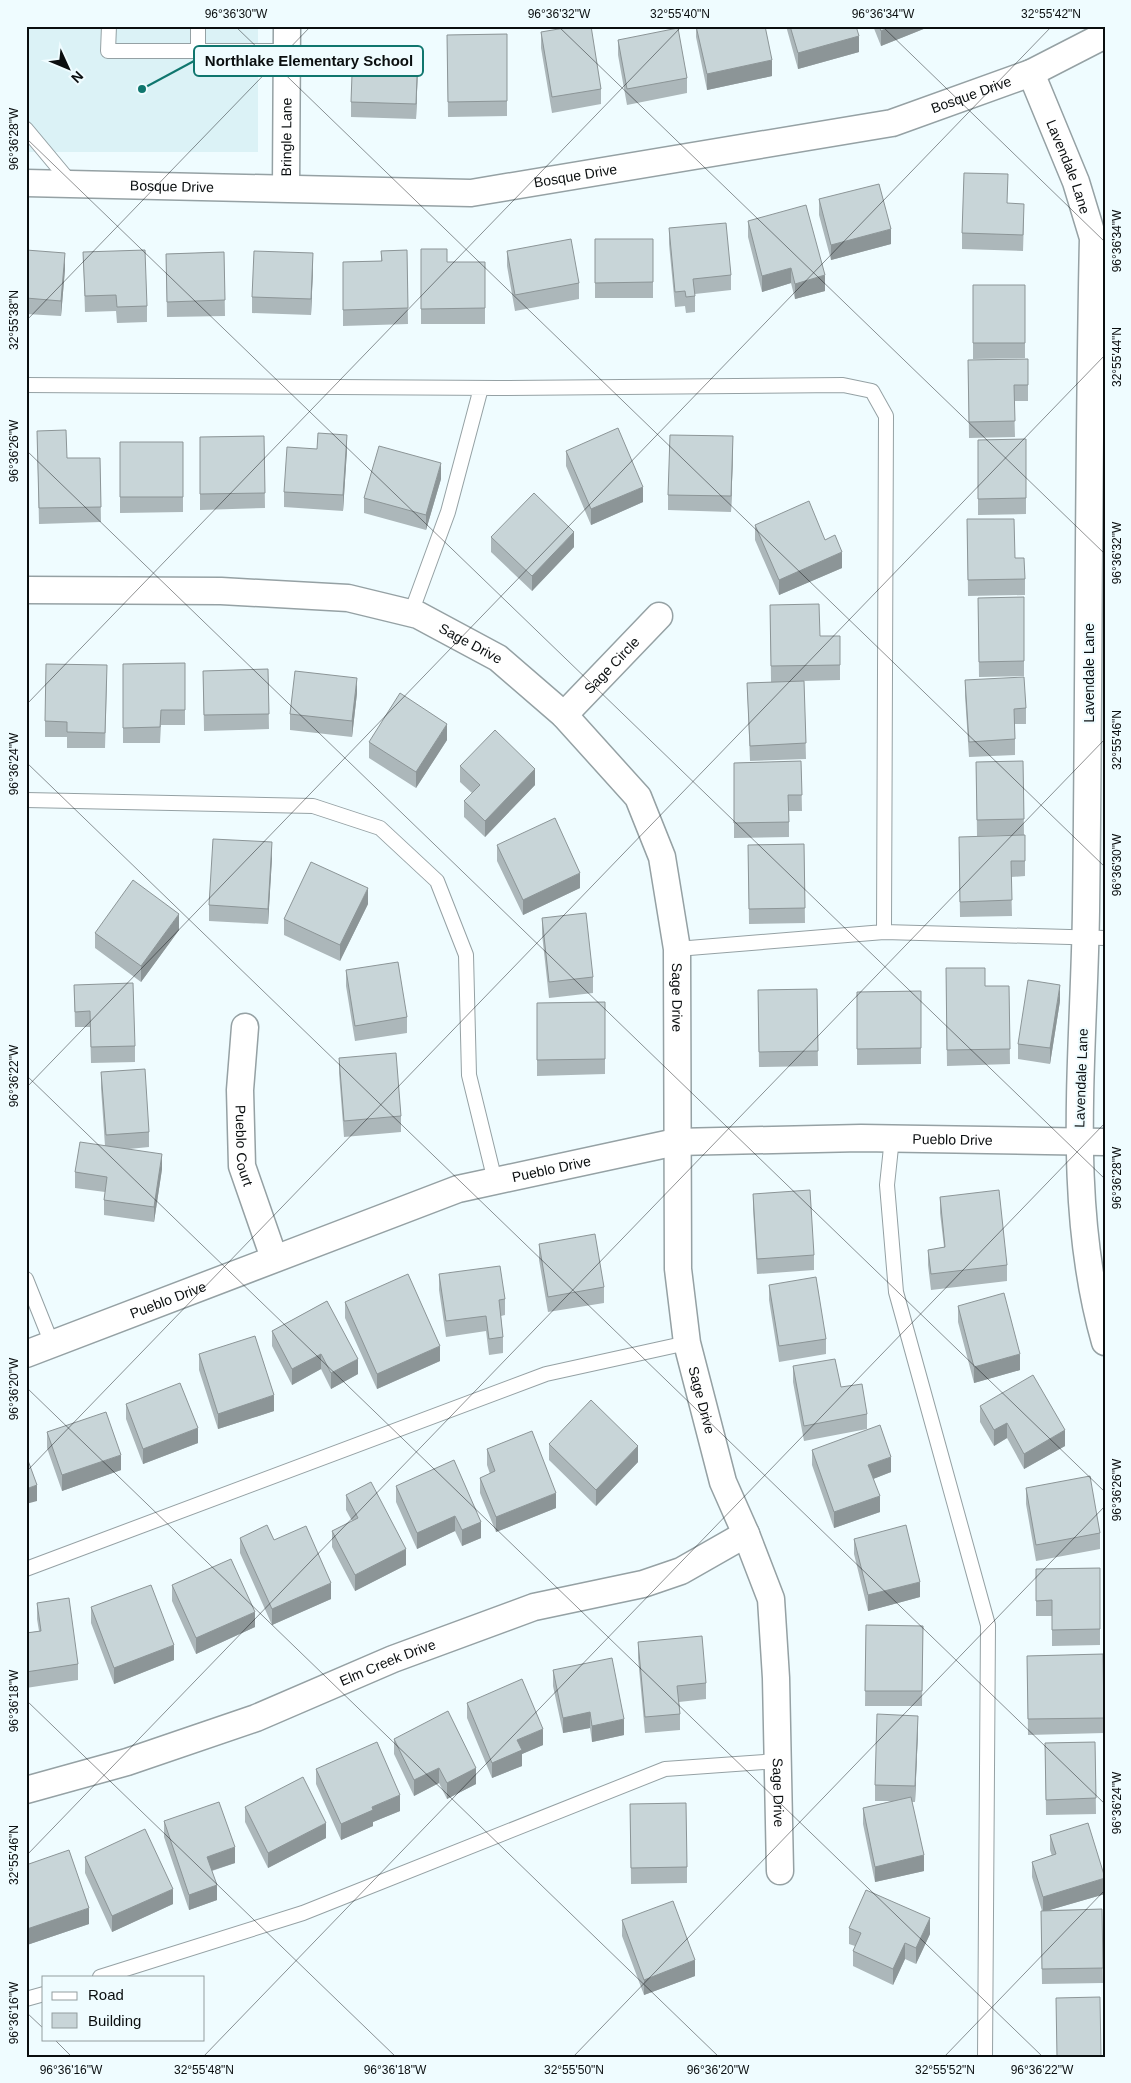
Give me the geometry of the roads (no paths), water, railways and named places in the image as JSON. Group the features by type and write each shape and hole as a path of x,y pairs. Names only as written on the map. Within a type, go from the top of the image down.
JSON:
{"street":[{"name":"Bosque Drive","path":"26,183 471,192 892,123 1031,73 1105,35"},
{"name":"Bringle Lane","path":"286,188 287,39"},
{"name":"Lavendale Lane","path":"1031,73 1076,182 1093,238 1098,314 1095,937 1079,1142 1082,1221 1100,1324 1105,1342"},
{"name":"Sage Drive","path":"26,590 221,591 348,598 418,615 498,658 564,715 638,797 662,857 677,949 676,1142 678,1269 687,1343 724,1482 770,1598 776,1678 780,1871"},
{"name":"Sage Circle","path":"564,715 659,616"},
{"name":"Pueblo Court","path":"245,1027 240,1090 242,1166 274,1258"},
{"name":"Pueblo Drive","path":"26,1354 458,1189 676,1142 892,1138 1105,1142"},
{"name":"Elm Creek Drive","path":"26,1790 127,1762 256,1718 393,1659 534,1607 644,1584 681,1571 746,1534"}],"lane":[{"path":"109,26 108,51 198,51 287,39"},
{"path":"198,26 198,51"},
{"path":"26,129 71,184"},
{"path":"26,385 481,388 843,385 872,391 886,416 884,932"},
{"path":"411,613 448,512 481,388"},
{"path":"26,800 313,806 380,828 437,881 466,955 469,1074 496,1181"},
{"path":"677,949 884,932 1095,937"},
{"path":"892,1138 887,1186 896,1292 988,1625 985,2057"},
{"path":"26,1279 52,1344"},
{"path":"26,1570 546,1374 687,1343"},
{"path":"103,1976 303,1913 665,1769 778,1762"},
{"path":"26,1999 42,1995"}],"place":[{"name":"Northlake Elementary School","path":"142,89"}]}
